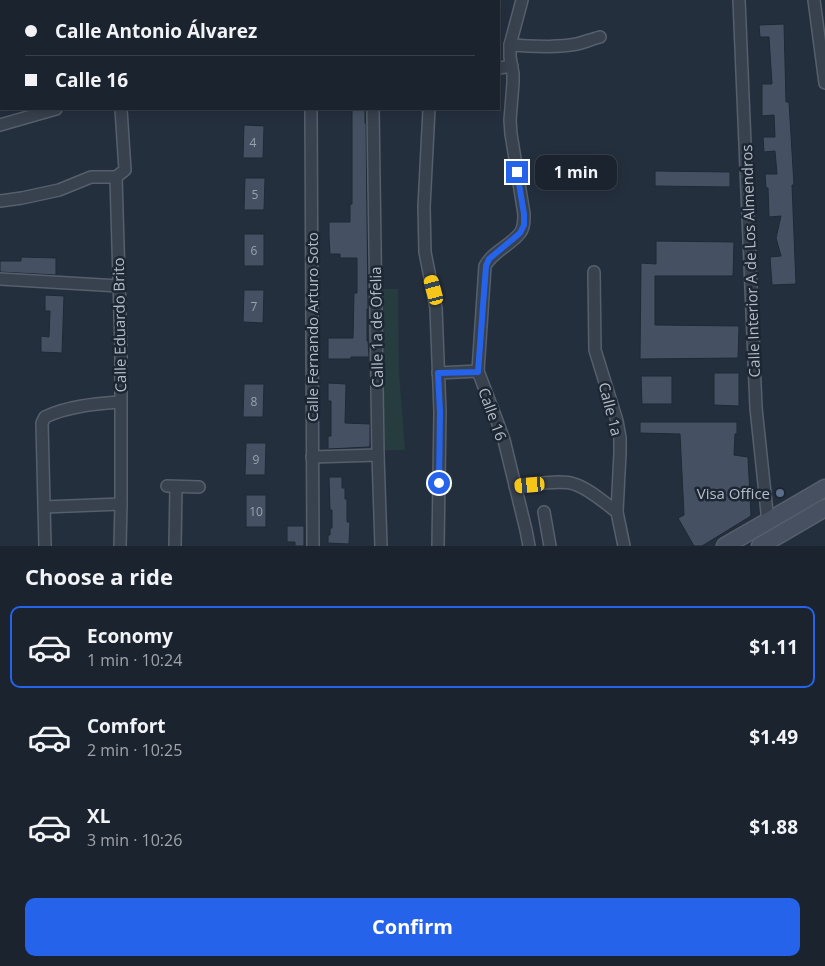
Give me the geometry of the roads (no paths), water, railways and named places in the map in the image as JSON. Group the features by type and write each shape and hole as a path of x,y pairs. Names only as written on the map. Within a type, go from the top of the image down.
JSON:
{"main road":[{"path":"725,546 825,488"},
{"path":"760,546 825,508"}],"street":[{"name":"Calle 16","path":"522,0 510,45 510,57 513,83 511,134 524,214 524,225 520,233 489,259 486,266 478,372 505,447 529,546"},
{"name":"Calle Interior A de Los Almendros","path":"739,0 756,408 768,522"},
{"path":"814,0 825,83"},
{"path":"510,45 535,47 561,46 579,44 600,36"},
{"path":"500,68 512,66"},
{"path":"0,125 52,110"},
{"name":"Calle Eduardo Brito","path":"120,546 121,349 116,177 125,170 121,110"},
{"name":"Calle Fernando Arturo Soto","path":"311,110 313,546"},
{"name":"Calle 1a de Ofelia","path":"373,110 381,546"},
{"path":"429,110 424,208 425,252 436,308 440,412 438,546"},
{"path":"0,201 59,190 91,177 116,177"},
{"name":"Calle 1a","path":"594,272 595,350 617,421 620,438 617,512 624,546"},
{"path":"0,279 119,286"},
{"path":"438,373 478,372"},
{"path":"45,546 42,423 45,417 87,405 120,402"},
{"path":"312,457 378,455"},
{"path":"514,486 561,482 574,484 593,494 617,512"},
{"path":"175,546 171,487 199,486"},
{"path":"44,507 121,504"},
{"path":"544,512 550,546"}],"place":[{"name":"Visa Office","path":"780,493"}]}
